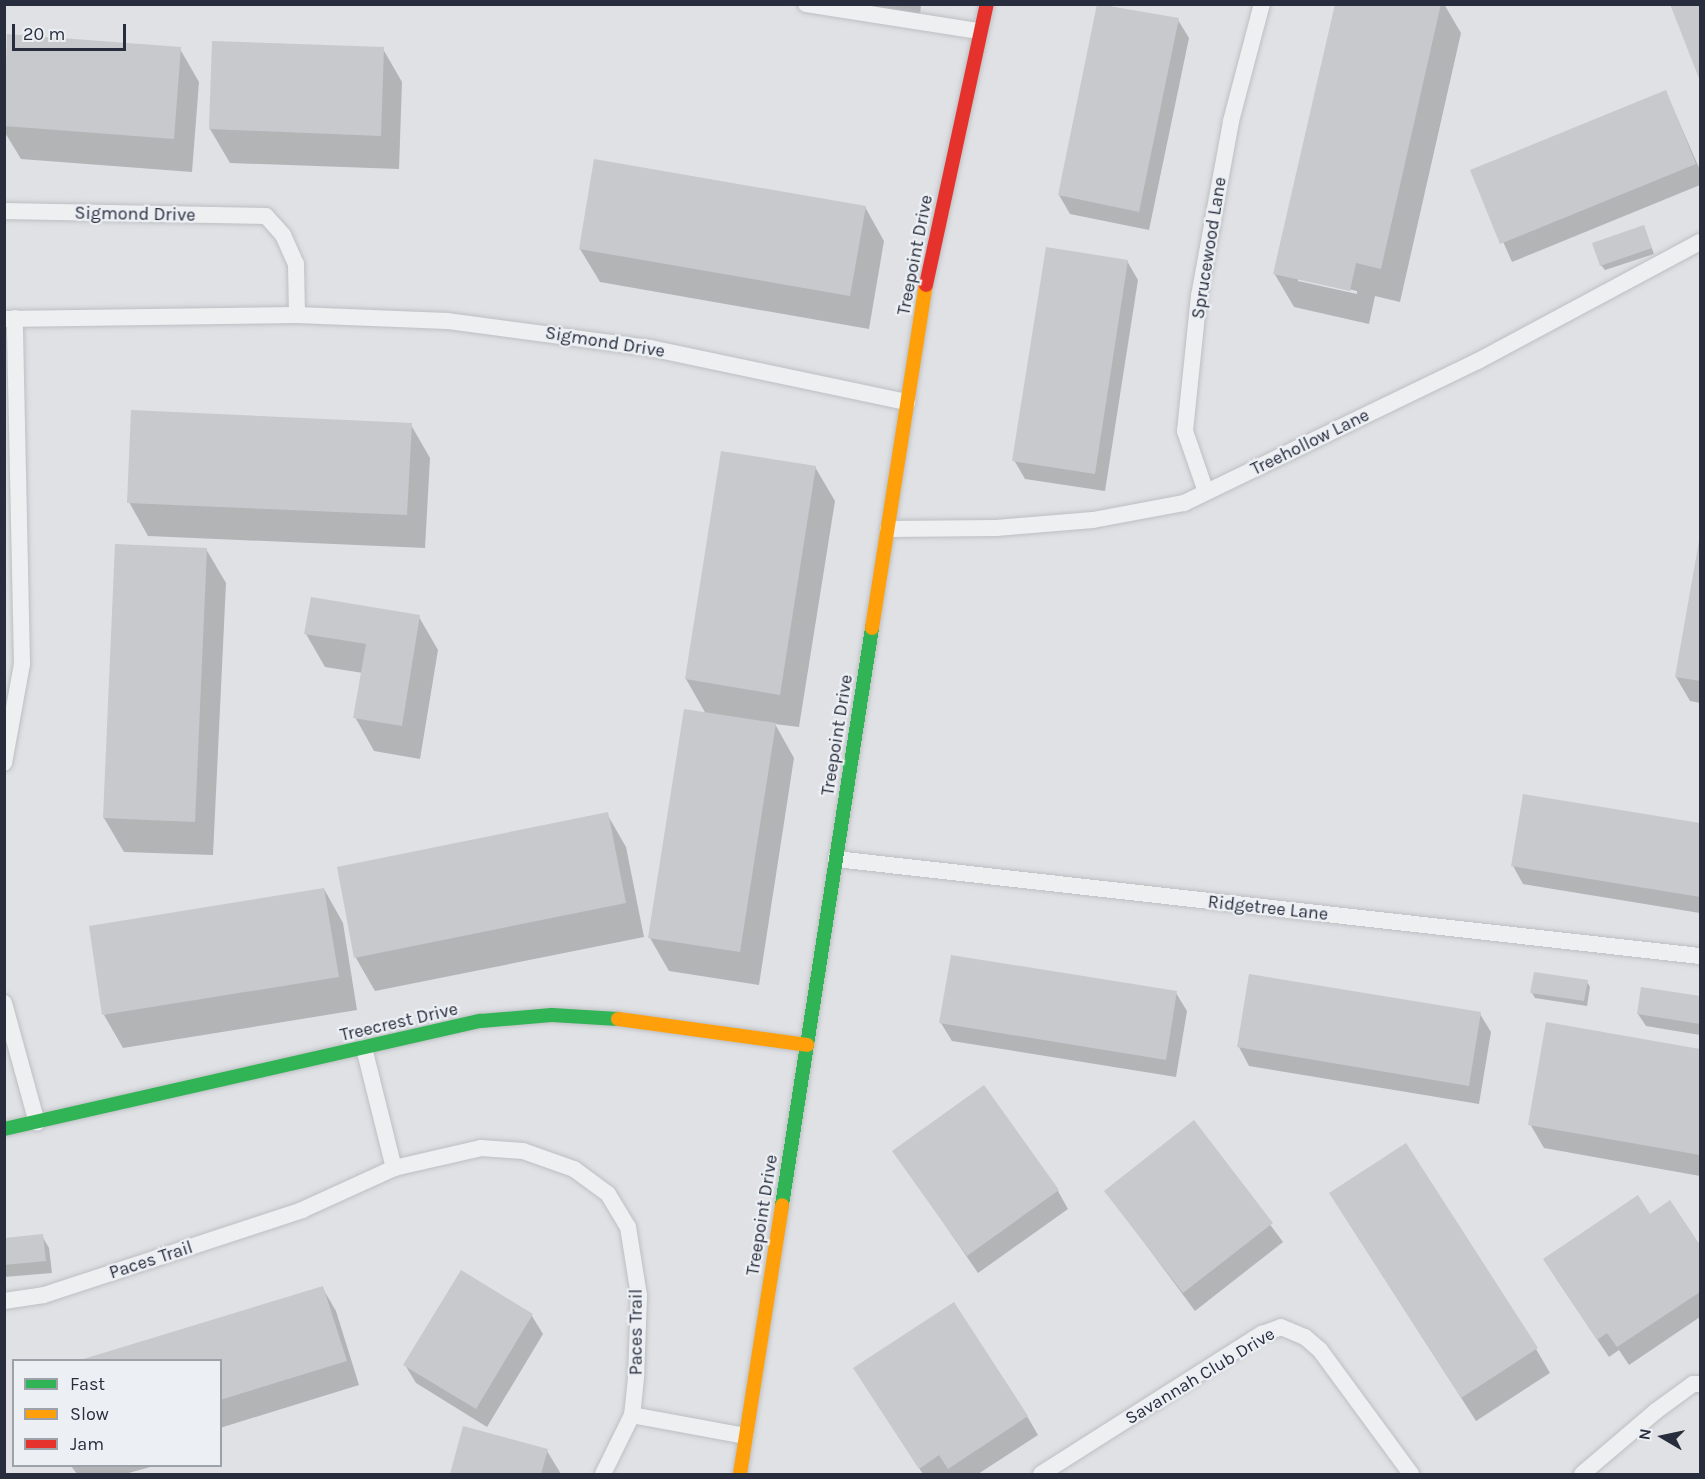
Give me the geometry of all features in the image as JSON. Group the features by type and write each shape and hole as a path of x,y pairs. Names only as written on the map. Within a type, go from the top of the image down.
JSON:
{"street":[{"name":"Treepoint Drive","path":"740,1474 926,283 979,31 987,4"},
{"name":"Treecrest Drive","path":"4,1129 481,1021 552,1015 612,1018 807,1045"}],"lane":[{"path":"806,4 979,31"},
{"name":"Sprucewood Lane","path":"1206,492 1185,431 1199,296 1231,121 1262,4"},
{"name":"Sigmond Drive","path":"4,211 266,216 283,235 296,264 297,315"},
{"name":"Treehollow Lane","path":"888,530 1093,520 1184,503 1478,362 1701,242"},
{"name":"Sigmond Drive","path":"10,318 297,315 447,321 585,337 907,402"},
{"path":"4,763 22,664 10,318"},
{"name":"Ridgetree Lane","path":"836,859 1701,956"},
{"path":"4,1003 37,1123"},
{"path":"364,1048 394,1168"},
{"name":"Paces Trail","path":"4,1301 44,1295 302,1210 394,1168 481,1148 523,1151 574,1169 608,1194 628,1227 639,1296 632,1416 603,1474"},
{"name":"Savannah Club Drive","path":"1041,1474 1262,1334 1281,1328 1305,1337 1320,1350 1411,1474"},
{"path":"1582,1474 1656,1411 1693,1384 1701,1384"},
{"path":"632,1416 746,1436"}],"building":[{"path":"1097,4 1179,18 1139,212 1058,195"},
{"path":"1335,4 1441,4 1381,269 1356,263 1350,291 1273,274"},
{"path":"1670,4 1700,4 1700,81"},
{"path":"7,34 181,47 174,139 4,126"},
{"path":"212,41 384,47 381,136 209,129"},
{"path":"1666,90 1696,164 1500,244 1470,170"},
{"path":"594,159 866,206 850,296 579,249"},
{"path":"1644,225 1652,248 1600,266 1592,243"},
{"path":"1046,247 1128,260 1095,474 1012,461"},
{"path":"131,410 412,423 407,515 127,503"},
{"path":"721,451 816,466 780,695 685,679"},
{"path":"1700,541 1700,681 1675,677"},
{"path":"115,544 207,548 195,822 103,818"},
{"path":"311,597 420,615 402,726 353,718 366,644 304,634"},
{"path":"684,709 776,723 740,952 648,938"},
{"path":"1523,794 1700,823 1700,897 1511,866"},
{"path":"608,812 626,903 354,958 337,867"},
{"path":"324,888 339,977 102,1015 89,926"},
{"path":"951,955 1177,991 1166,1060 939,1023"},
{"path":"1534,972 1588,980 1584,1001 1530,993"},
{"path":"1249,974 1481,1012 1469,1086 1237,1047"},
{"path":"1641,987 1700,996 1700,1024 1637,1014"},
{"path":"1546,1022 1700,1049 1700,1155 1528,1125"},
{"path":"984,1085 1059,1190 967,1256 892,1151"},
{"path":"1194,1120 1273,1223 1183,1293 1104,1191"},
{"path":"1406,1143 1538,1348 1461,1398 1329,1193"},
{"path":"1638,1195 1650,1214 1670,1200 1700,1245 1700,1292 1617,1347 1607,1333 1597,1340 1543,1259"},
{"path":"43,1234 46,1261 4,1265 4,1238"},
{"path":"461,1270 533,1314 476,1409 403,1365"},
{"path":"323,1286 347,1361 222,1399 222,1359 83,1359"},
{"path":"954,1302 1028,1416 948,1469 939,1455 919,1469 853,1368"},
{"path":"463,1426 548,1449 541,1474 450,1474"}],"traffic: fast":[{"path":"782,1205 872,628"},
{"path":"4,1129 481,1021 552,1015 618,1019"}],"traffic: slow":[{"path":"872,628 926,285"},
{"path":"618,1019 807,1045"},
{"path":"740,1474 782,1205"}],"traffic: jam":[{"path":"926,285 987,4"}]}
